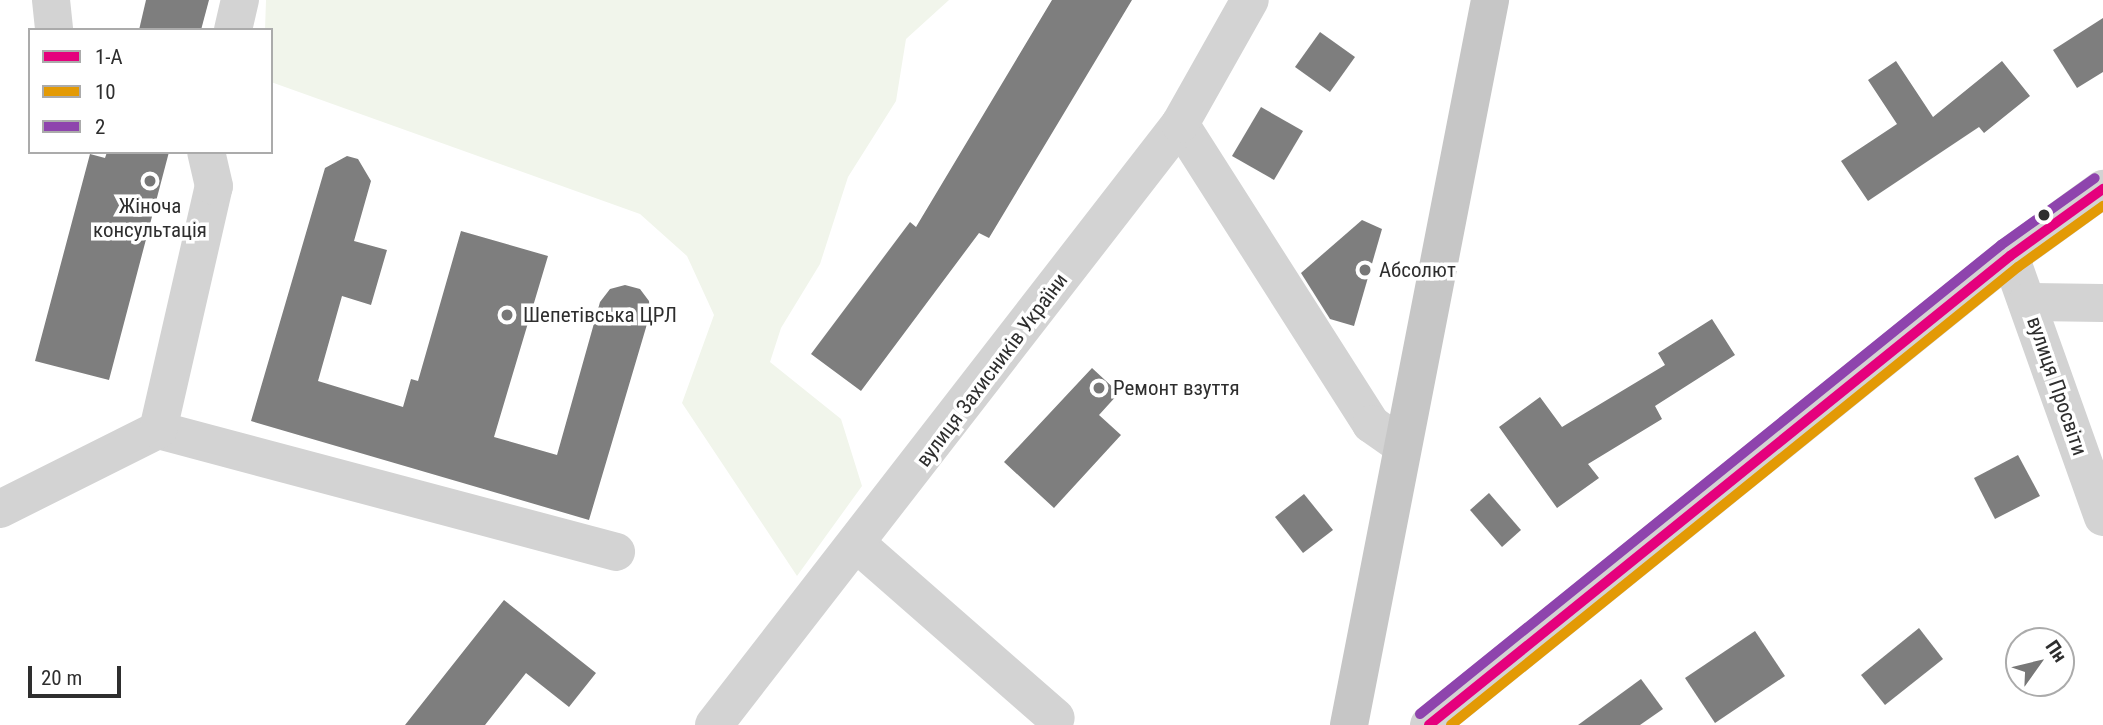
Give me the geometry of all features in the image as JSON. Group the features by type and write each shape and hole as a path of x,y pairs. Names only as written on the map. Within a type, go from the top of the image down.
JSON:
{"main road":[{"path":"1349,725 1401,446 1490,0"}],"street":[{"path":"51,0 54,28"},
{"path":"233,28 240,0"},
{"name":"вулиця Захисників України","path":"714,725 1180,124 1250,0"},
{"path":"1180,124 1371,424 1401,446"},
{"path":"158,430 214,186 206,154"},
{"path":"1429,725 2010,256 2103,189"},
{"name":"вулиця Просвіти","path":"2010,256 2103,517"},
{"path":"2027,302 2103,303"},
{"path":"0,509 158,430 616,552"},
{"path":"857,544 1056,718"}],"shaded area":[{"path":"266,0 949,0 906,39 896,101 848,177 820,264 781,328 770,362 841,419 862,486 797,576 682,403 714,315 687,256 640,214 273,83 273,28 265,28"}],"building":[{"path":"146,0 209,0 202,28 139,28"},
{"path":"1052,0 1132,0 989,238 979,233 861,391 811,354 910,222 916,227"},
{"path":"2103,18 2103,72 2077,88 2053,50"},
{"path":"1320,32 1355,57 1330,92 1295,67"},
{"path":"1896,61 1933,117 2002,61 2030,96 1984,133 1979,127 1868,201 1841,161 1897,124 1868,80"},
{"path":"1261,107 1303,131 1274,180 1232,156"},
{"path":"90,154 105,158 106,154 168,154 109,380 35,361"},
{"path":"347,156 358,159 371,181 354,241 387,250 371,305 342,296 318,381 403,407 411,379 418,381 461,231 548,256 494,437 557,455 600,302 610,289 625,285 640,289 649,301 650,314 589,520 251,421 325,168"},
{"path":"1362,220 1382,229 1354,326 1330,319 1301,273"},
{"path":"1712,319 1735,355 1655,406 1662,419 1588,464 1599,478 1557,508 1499,427 1540,397 1562,427 1665,365 1658,353"},
{"path":"1092,368 1119,393 1099,415 1121,435 1054,508 1004,462"},
{"path":"2018,455 2040,496 1995,519 1974,478"},
{"path":"1489,493 1521,530 1502,547 1470,510"},
{"path":"1304,494 1333,530 1303,553 1275,517"},
{"path":"504,600 596,673 569,707 526,673 485,725 405,725"},
{"path":"1919,628 1943,659 1885,705 1861,675"},
{"path":"1755,631 1785,676 1715,723 1685,678"},
{"path":"1641,679 1663,709 1640,725 1578,725"}],"transit line":[{"name":"2","path":"1420,714 2001,245 2095,178"},
{"name":"1-А","path":"1429,725 2010,256 2103,189"},
{"name":"10","path":"1451,725 2018,267 2103,206"}],"place":[{"name":"Жіноча консультація","path":"150,181"},
{"name":"Абсолют","path":"1365,270"},
{"name":"Шепетівська ЦРЛ","path":"507,315"},
{"name":"Ремонт взуття","path":"1099,388"}]}
